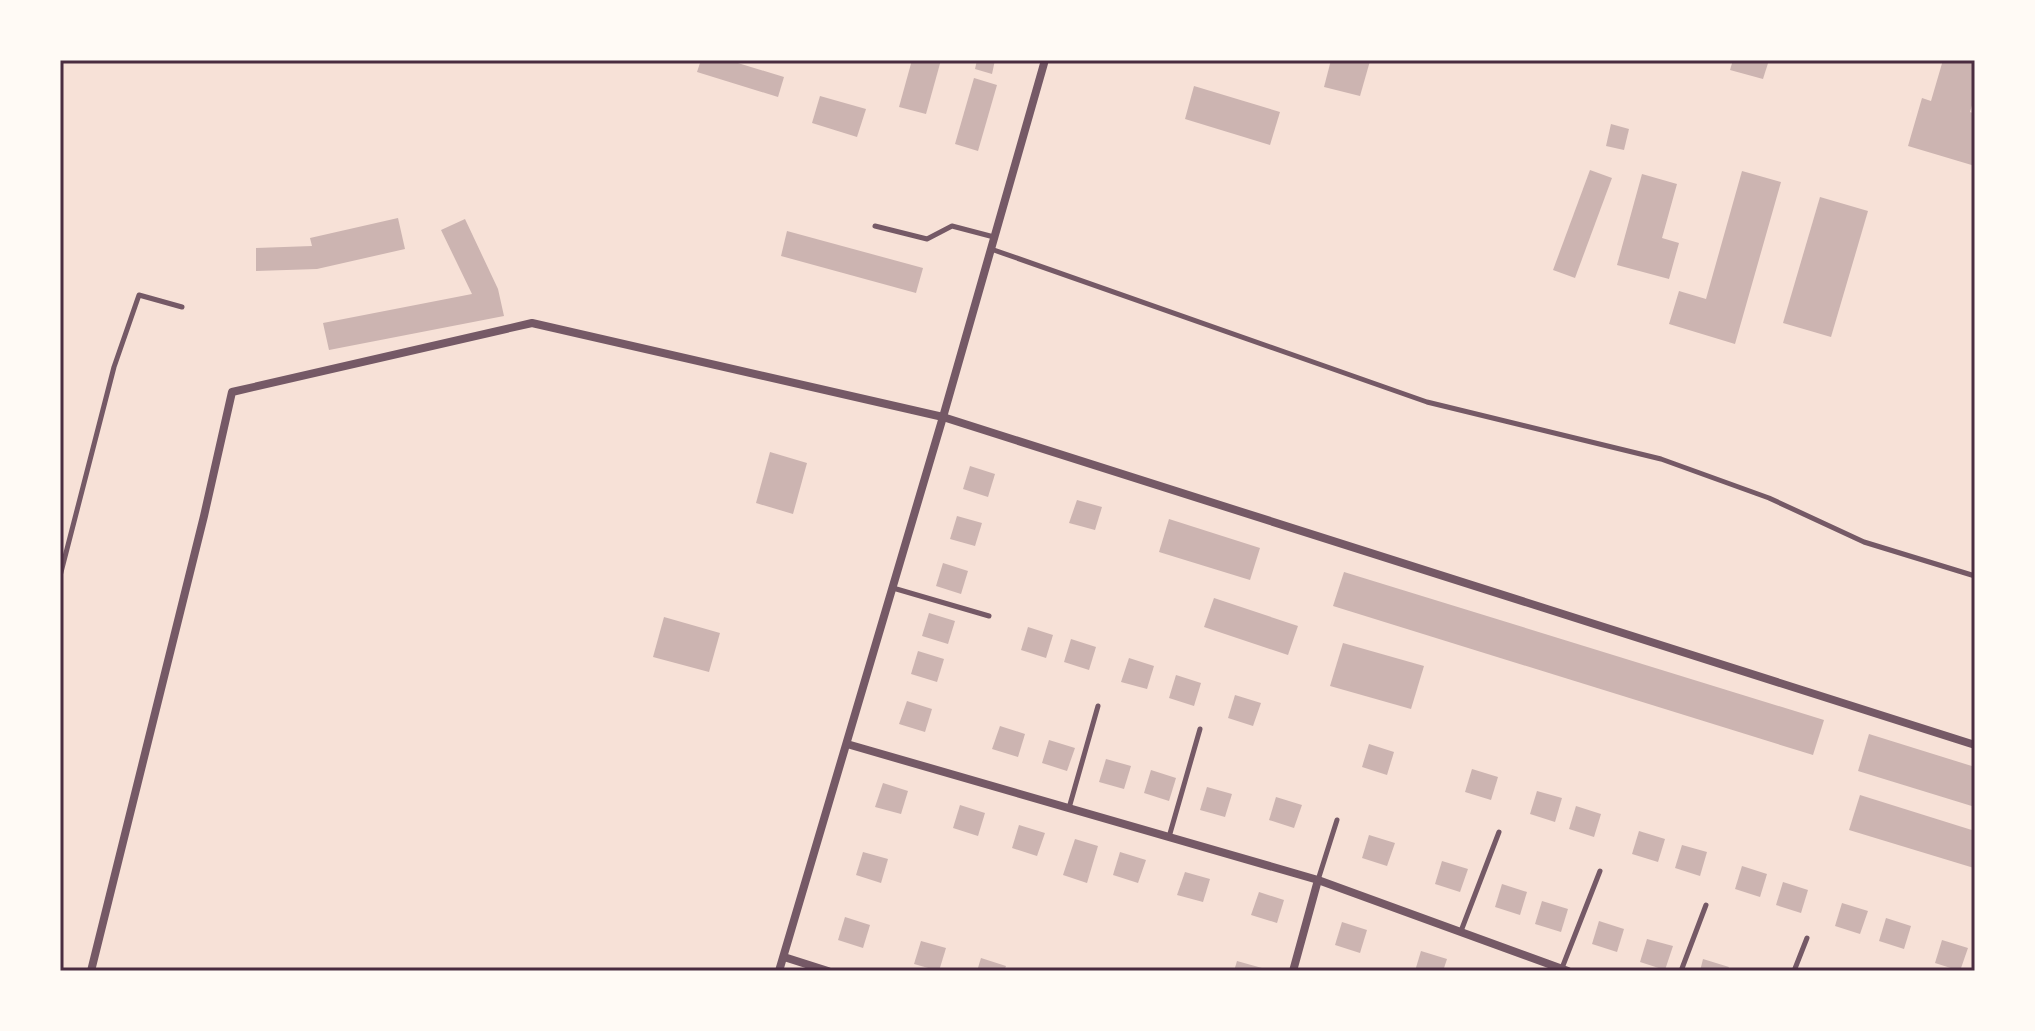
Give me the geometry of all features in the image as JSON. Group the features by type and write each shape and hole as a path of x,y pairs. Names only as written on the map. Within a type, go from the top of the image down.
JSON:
{"street":[{"path":"779,971 1045,60"},
{"path":"91,971 232,392 532,323 943,417 1975,745"},
{"path":"847,744 1318,880 1565,970"},
{"path":"1293,971 1318,880"},
{"path":"784,957 828,971"}],"lane":[{"path":"875,226 927,239 952,226 995,237"},
{"path":"991,249 1427,402 1661,459 1769,498 1864,542 1975,576"},
{"path":"60,576 114,367 139,295 182,307"},
{"path":"893,588 989,616"},
{"path":"1069,808 1098,706"},
{"path":"1169,837 1200,729"},
{"path":"1318,880 1337,820"},
{"path":"1460,932 1499,832"},
{"path":"1565,970 1600,871"},
{"path":"1681,971 1706,905"},
{"path":"1794,971 1807,938"}],"building":[{"path":"701,60 728,60 784,77 778,97 697,72"},
{"path":"912,60 941,60 926,114 899,107"},
{"path":"977,60 995,60 992,74 975,69"},
{"path":"1331,60 1370,61 1360,96 1324,87"},
{"path":"1733,60 1769,60 1763,79 1730,70"},
{"path":"1943,60 1975,60 1975,95 1970,112 1975,114 1975,166 1908,146 1922,98 1931,101"},
{"path":"974,78 997,85 978,151 955,144"},
{"path":"1194,86 1280,112 1270,145 1185,119"},
{"path":"820,96 866,109 857,137 812,123"},
{"path":"1611,124 1629,129 1624,150 1606,146"},
{"path":"1590,170 1612,178 1575,278 1553,270"},
{"path":"1742,171 1781,182 1735,344 1669,324 1679,291 1706,299"},
{"path":"1642,174 1677,184 1662,238 1679,243 1669,279 1617,265"},
{"path":"1820,197 1868,211 1831,337 1783,323"},
{"path":"398,218 405,249 317,269 256,271 256,248 312,246 310,238"},
{"path":"465,219 498,289 504,316 329,350 323,323 472,294 441,230"},
{"path":"787,231 923,268 916,293 781,256"},
{"path":"770,452 807,463 793,514 756,503"},
{"path":"970,466 995,474 988,497 963,489"},
{"path":"1077,500 1102,507 1095,530 1069,523"},
{"path":"957,516 982,523 975,546 950,539"},
{"path":"1169,519 1260,548 1250,580 1159,552"},
{"path":"943,563 968,571 961,594 936,586"},
{"path":"1344,572 1824,720 1813,755 1333,606"},
{"path":"1214,598 1298,626 1288,655 1204,627"},
{"path":"929,613 955,621 948,644 922,636"},
{"path":"664,617 720,633 709,672 653,657"},
{"path":"1028,627 1053,635 1046,658 1021,650"},
{"path":"1071,639 1096,647 1089,670 1064,662"},
{"path":"1343,643 1424,666 1411,709 1330,686"},
{"path":"918,651 944,659 937,682 911,674"},
{"path":"1129,658 1154,666 1147,689 1121,682"},
{"path":"1176,675 1201,683 1194,706 1169,698"},
{"path":"1235,695 1261,703 1253,726 1228,718"},
{"path":"907,701 932,709 925,732 899,724"},
{"path":"1000,726 1025,734 1018,757 992,749"},
{"path":"1869,734 1975,767 1975,807 1858,771"},
{"path":"1049,740 1075,748 1067,771 1042,763"},
{"path":"1369,744 1394,752 1387,775 1362,767"},
{"path":"1106,759 1131,766 1124,789 1099,782"},
{"path":"1472,769 1498,777 1491,800 1465,792"},
{"path":"1151,770 1176,778 1169,801 1144,793"},
{"path":"883,783 908,791 901,814 875,807"},
{"path":"1207,787 1232,794 1225,817 1200,810"},
{"path":"1537,791 1562,798 1555,822 1530,814"},
{"path":"1860,795 1975,831 1974,868 1849,830"},
{"path":"1276,797 1302,805 1294,828 1269,820"},
{"path":"960,805 985,813 978,836 953,828"},
{"path":"1576,806 1601,814 1594,837 1569,829"},
{"path":"1019,825 1045,833 1037,856 1012,848"},
{"path":"1639,831 1665,839 1658,862 1632,854"},
{"path":"1369,835 1395,843 1387,866 1362,858"},
{"path":"1075,839 1098,846 1087,883 1063,875"},
{"path":"1682,845 1707,852 1700,876 1675,868"},
{"path":"863,852 888,859 881,883 856,875"},
{"path":"1120,852 1146,860 1138,883 1113,875"},
{"path":"1442,861 1468,869 1460,892 1435,884"},
{"path":"1742,866 1767,874 1760,897 1735,889"},
{"path":"1185,872 1210,879 1203,902 1177,895"},
{"path":"1783,882 1808,890 1801,913 1776,905"},
{"path":"1502,884 1527,892 1520,915 1495,907"},
{"path":"1259,892 1284,900 1277,923 1251,915"},
{"path":"1542,901 1568,909 1561,932 1535,924"},
{"path":"1842,903 1868,911 1860,934 1835,926"},
{"path":"845,917 870,925 863,948 838,940"},
{"path":"1886,918 1911,926 1904,949 1879,941"},
{"path":"1599,921 1624,929 1617,952 1592,944"},
{"path":"1342,922 1367,930 1360,953 1335,945"},
{"path":"1647,939 1673,946 1665,970 1640,962"},
{"path":"1942,940 1968,948 1960,971 1935,963"},
{"path":"921,941 946,948 939,971 914,964"},
{"path":"1421,951 1447,959 1443,971 1415,971"},
{"path":"981,958 1006,966 1004,971 977,971"},
{"path":"1703,959 1729,967 1727,971 1700,971"},
{"path":"1237,961 1262,968 1262,971 1234,971"}]}
